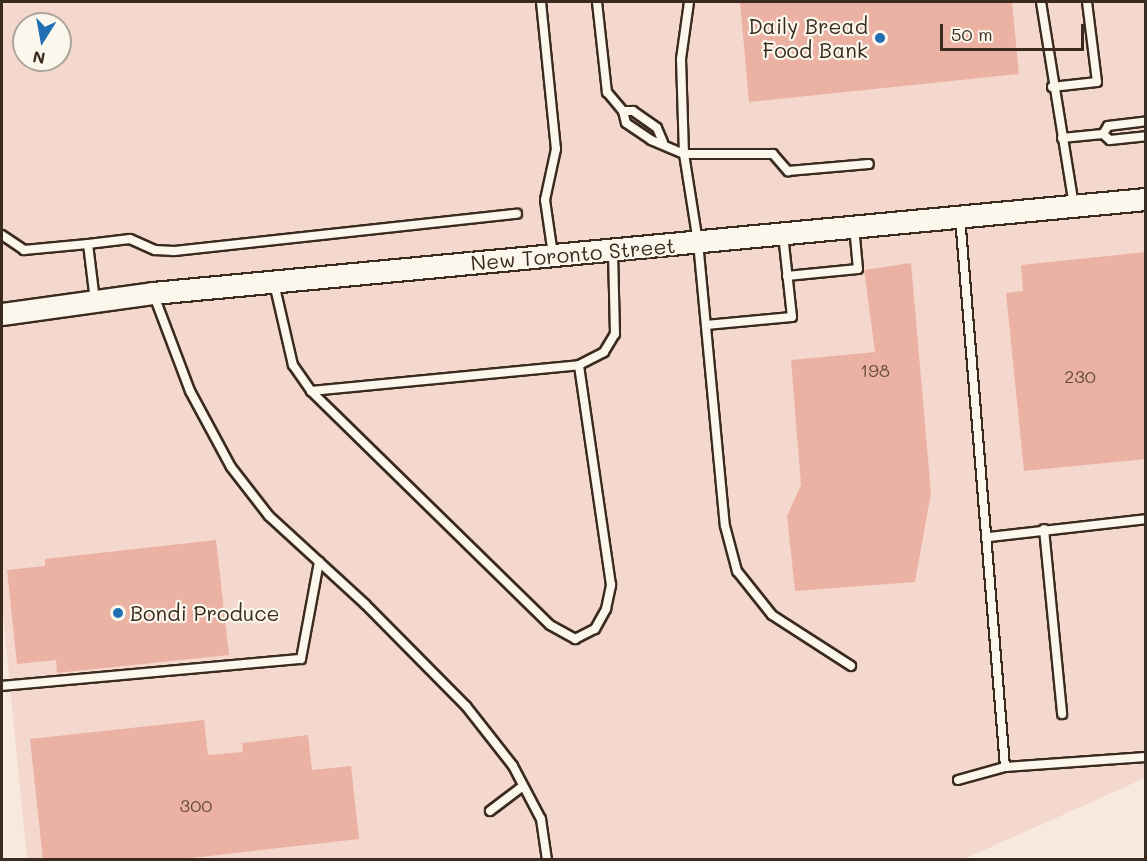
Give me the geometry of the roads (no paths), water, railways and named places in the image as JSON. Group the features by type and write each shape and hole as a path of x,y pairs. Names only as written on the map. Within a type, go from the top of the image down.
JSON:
{"street":[{"name":"New Toronto Street","path":"2,314 153,293 1146,199"}],"lane":[{"path":"541,2 556,149 544,200 554,256"},
{"path":"597,2 607,92 623,111 626,123 651,140 663,142 684,154 773,153 788,171 869,164"},
{"path":"689,2 681,59 684,154 698,242 725,526 737,572 772,615 851,666"},
{"path":"1041,2 1052,87 1074,206"},
{"path":"1052,87 1097,82 1087,2"},
{"path":"623,111 633,111 657,128 663,142"},
{"path":"1103,134 1108,126 1146,121"},
{"path":"1062,138 1103,134 1110,140 1146,136"},
{"path":"2,234 24,250 130,239 155,250 174,251 517,214"},
{"path":"960,217 988,537 1005,767"},
{"path":"787,276 858,269 854,227"},
{"path":"706,325 792,317 783,234"},
{"path":"88,244 95,301"},
{"path":"311,391 579,365 604,352 615,334 613,250"},
{"path":"273,282 293,365 311,391 550,625 575,639 595,629 606,609 610,585 579,365"},
{"path":"153,293 190,391 231,467 269,516 466,705 513,766 541,819 547,860"},
{"path":"988,537 1146,519"},
{"path":"1044,530 1062,714"},
{"path":"2,686 301,659 319,562"},
{"path":"958,780 1005,767 1146,757"},
{"path":"490,811 523,786"}],"place":[{"name":"Daily Bread Food Bank","path":"880,38"},
{"name":"Bondi Produce","path":"118,613"}]}
